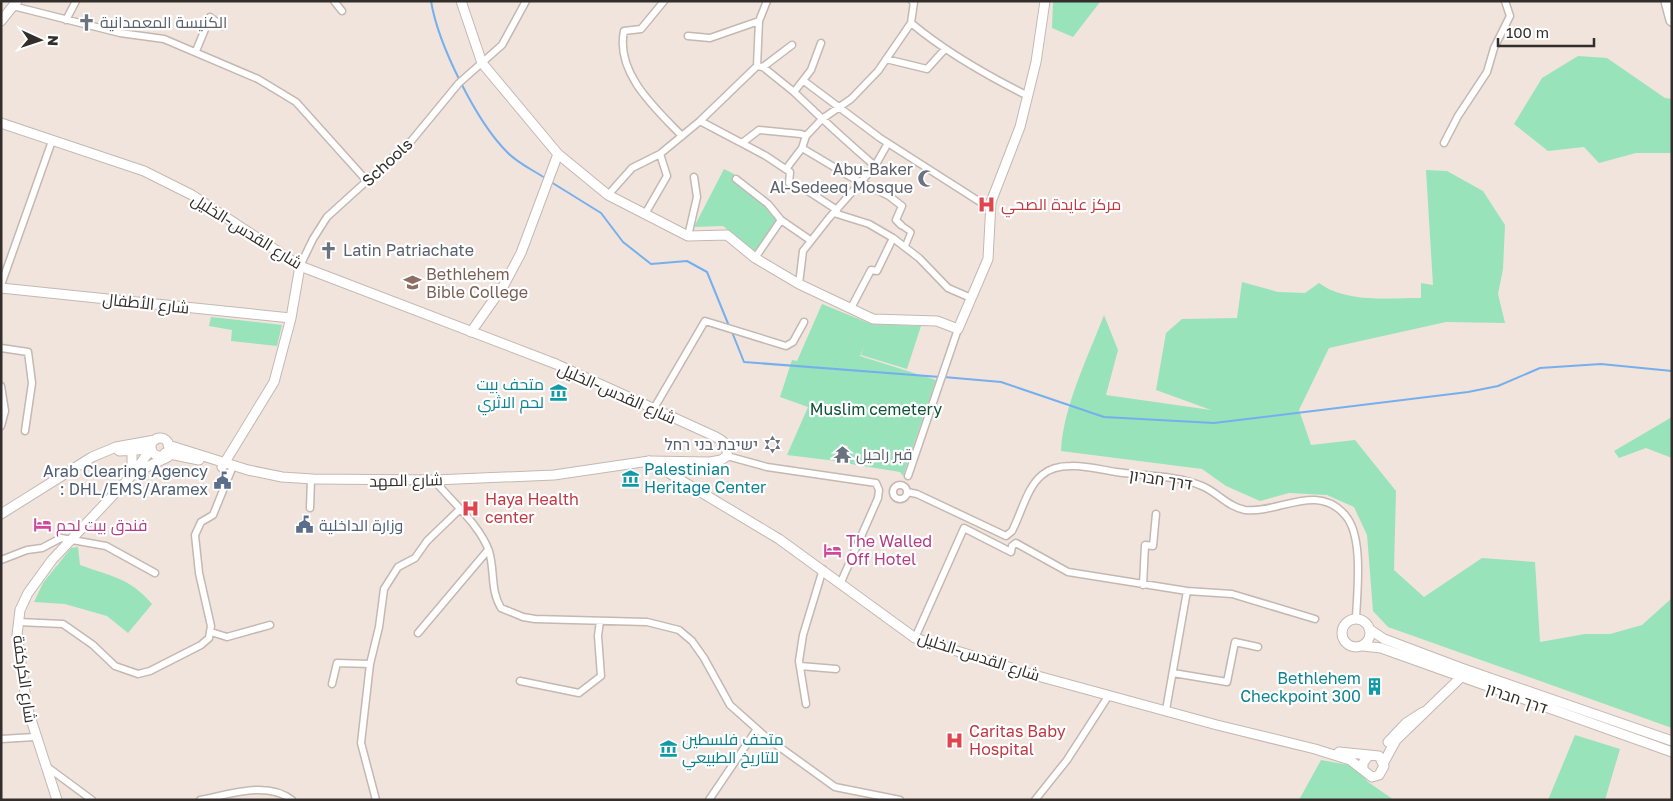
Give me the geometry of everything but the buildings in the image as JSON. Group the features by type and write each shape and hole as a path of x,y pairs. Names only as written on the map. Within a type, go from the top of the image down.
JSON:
{"highway":[{"path":"1667,1 1672,20"}],"street":[{"path":"66,20 76,1"},
{"path":"334,1 342,12"},
{"path":"461,1 482,63 558,154 608,195 688,236 727,235 755,258 799,284 873,319 937,321 958,329"},
{"name":"Schools","path":"300,266 313,239 327,217 412,140 459,83 502,46 526,1"},
{"path":"664,1 641,29 624,31 623,46 629,72 637,85 682,136"},
{"path":"760,67 759,21 767,1"},
{"path":"786,169 802,148 806,136 822,119 851,99 886,59 911,23 914,2 912,1"},
{"path":"908,476 958,329 988,259 992,202 1020,127 1042,30 1045,1"},
{"path":"1444,143 1458,116 1487,72 1494,48 1510,16 1505,1"},
{"path":"1,21 15,4 66,20 120,33 164,39 196,51 258,79 296,102 366,180"},
{"path":"196,51 210,17 222,26"},
{"path":"688,36 710,38 759,21"},
{"path":"911,23 944,49 984,74 1028,96"},
{"path":"794,92 804,81 821,43"},
{"path":"608,195 632,168 660,154 760,67 792,46"},
{"path":"886,59 927,68 944,49"},
{"path":"760,67 794,92 875,166"},
{"path":"804,81 888,143 991,209"},
{"path":"700,120 786,169 790,172 789,183 811,193 836,212 868,224 893,238 919,258 948,288 971,298"},
{"name":"شارع القدس-الخليل","path":"1,123 144,172 192,195 300,266 556,364 653,410 725,441 728,448 727,456"},
{"path":"742,143 759,130 806,136"},
{"path":"1,287 52,141"},
{"path":"799,284 803,251 810,240 875,166 888,143"},
{"path":"802,148 889,196 902,206 896,220 911,232 905,247"},
{"path":"471,332 504,284 521,253 558,154"},
{"path":"645,214 667,176 660,154"},
{"path":"688,236 697,197 694,177"},
{"path":"736,178 768,204 781,220 810,240"},
{"path":"755,258 781,220"},
{"path":"851,308 871,270 877,272 893,238"},
{"path":"18,622 62,624 93,645 115,666 138,674 150,671 201,645 211,632 199,573 195,535 201,522 213,515 227,465 274,382 291,318 300,266"},
{"name":"شارع الأطفال","path":"1,287 291,318"},
{"path":"653,410 705,321 786,346 793,342 804,322"},
{"path":"1,348 28,352 32,383 25,431"},
{"path":"1,386 5,411 1,426"},
{"path":"1,514 92,457 116,447 160,438 165,451"},
{"path":"152,449 154,440"},
{"path":"152,449 156,454 165,451 227,465"},
{"path":"1,518 96,460 118,451 152,449"},
{"name":"شارع الكركفة","path":"57,800 35,737 21,667 17,635 20,610 28,592 52,560 72,541 152,449"},
{"path":"128,450 132,452 133,457 132,474 155,463 180,455"},
{"path":"155,463 165,451"},
{"name":"شارع المهد","path":"165,451 282,477 311,479 434,480 554,475 649,461"},
{"path":"649,461 710,462 727,456 767,466 876,483 880,490 878,498 841,582"},
{"name":"شارع القدس-الخليل","path":"649,461 779,539 841,582 915,638 970,656 1109,695 1315,749"},
{"name":"דרך חברון","path":"907,492 917,494 996,533 1006,536 1012,531 1033,487 1041,475 1051,470 1073,466 1192,482 1211,490 1229,503 1245,510 1272,508 1300,500 1330,504 1346,516 1355,535 1356,619"},
{"path":"310,508 311,479"},
{"path":"434,480 473,525 488,550 494,594 501,608 523,617 535,619 647,622 679,630 692,641 704,658 730,706 756,729 835,787 900,800"},
{"path":"376,800 361,743 370,664 379,627 384,589 398,567 415,558 427,541 459,510"},
{"path":"1143,585 1145,545 1153,546 1156,514"},
{"path":"915,638 964,528 1011,552 1012,546 1016,543 1068,572 1187,591 1232,594 1315,619"},
{"path":"1,560 27,550 42,548 60,538 106,546 155,572"},
{"path":"418,633 488,550"},
{"path":"806,704 800,666 802,635 823,570"},
{"path":"1166,710 1187,591"},
{"path":"1356,619 1364,622 1369,629 1368,640 1363,646 1351,647 1342,637 1344,624 1356,619"},
{"path":"520,681 579,693 601,676 598,636 600,620"},
{"path":"211,632 227,637 270,624"},
{"name":"דרך חברון","path":"1369,629 1384,639 1461,668 1672,741"},
{"path":"1173,672 1227,682 1235,642 1258,647"},
{"name":"דרך חברון","path":"1363,646 1381,648 1457,677 1672,752"},
{"path":"332,684 337,663 370,664"},
{"path":"800,666 836,669"},
{"path":"1363,770 1364,760 1396,740 1432,707 1457,677 1461,668"},
{"path":"1035,800 1067,760 1109,695"},
{"path":"1384,746 1406,722 1432,707"},
{"path":"709,800 756,729"},
{"path":"1,739 35,737"},
{"path":"1315,749 1350,760 1368,775 1376,776 1384,770 1384,762 1396,740"},
{"path":"1315,749 1379,756 1384,762"},
{"path":"46,766 92,800"},
{"path":"200,800 264,790 281,793 292,800"}],"green space":[{"path":"1053,1 1100,2 1073,37 1052,28"},
{"path":"1578,56 1607,58 1665,98 1672,99 1672,153 1636,153 1599,163 1584,147 1548,151 1514,124 1542,78"},
{"path":"724,169 734,174 734,179 768,205 778,221 754,252 723,226 694,227"},
{"path":"1426,170 1447,171 1483,191 1505,225 1503,269 1498,294 1505,323 1446,322 1329,348 1299,410 1311,445 1355,440 1396,491 1394,570 1424,597 1482,558 1535,562 1540,642 1585,634 1610,634 1642,625 1672,598 1672,728 1388,627 1373,611 1367,535 1354,507 1327,495 1289,493 1260,501 1226,486 1202,469 1061,451 1066,417 1071,400 1104,315 1118,350 1106,395 1211,410 1156,390 1166,333 1182,319 1237,318 1242,282 1278,292 1305,293 1319,283 1342,294 1354,297 1381,299 1421,298 1421,283 1433,285"},
{"name":"Muslim cemetery","path":"822,304 871,324 921,326 907,369 861,355 864,346 860,356 936,380 903,476 900,472 845,463 848,446 840,444 836,461 787,455 808,407 780,397 792,360 797,361"},
{"path":"211,317 282,325 277,346 231,341 232,330 209,326"},
{"path":"1672,417 1672,458 1646,448 1619,458 1614,451"},
{"path":"78,547 80,565 111,575 128,583 144,595 152,604 128,633 107,616 65,604 34,602 43,583 71,548"},
{"path":"1575,735 1620,749 1605,800 1548,800"},
{"path":"1321,760 1354,766 1368,782 1394,800 1299,800"}],"waterway":[{"path":"431,1 441,38 450,60 471,102 483,121 511,156 545,178"},
{"path":"551,182 601,213 623,242 651,264 687,261 707,272 729,326"},
{"path":"732,332 744,362 940,377"},
{"path":"944,377 1001,382 1104,417 1214,423 1468,392 1498,386 1540,368 1601,364 1672,371"}],"place":[{"name":"الكنيسة المعمدانية","path":"86,22"},
{"name":"Abu-Baker Al-Sedeeq Mosque","path":"927,178"},
{"name":"مركز عايدة الصحي","path":"987,204"},
{"name":"Latin Patriachate","path":"329,250"},
{"name":"Bethlehem Bible College","path":"412,283"},
{"name":"متحف بيت لحم الاثري","path":"558,393"},
{"name":"ישיבת בני רחל","path":"772,444"},
{"name":"قبر راحيل","path":"842,454"},
{"name":"Palestinian Heritage Center","path":"630,478"},
{"name":"Arab Clearing Agency : DHL/EMS/Aramex","path":"222,480"},
{"name":"Haya Health center","path":"471,508"},
{"name":"فندق بيت لحم","path":"42,525"},
{"name":"وزارة الداخلية","path":"305,525"},
{"name":"The Walled Off Hotel","path":"832,550"},
{"name":"Bethlehem Checkpoint 300","path":"1375,687"},
{"name":"Caritas Baby Hospital","path":"955,740"},
{"name":"متحف فلسطين للتاريخ الطبيعي","path":"668,748"}]}
